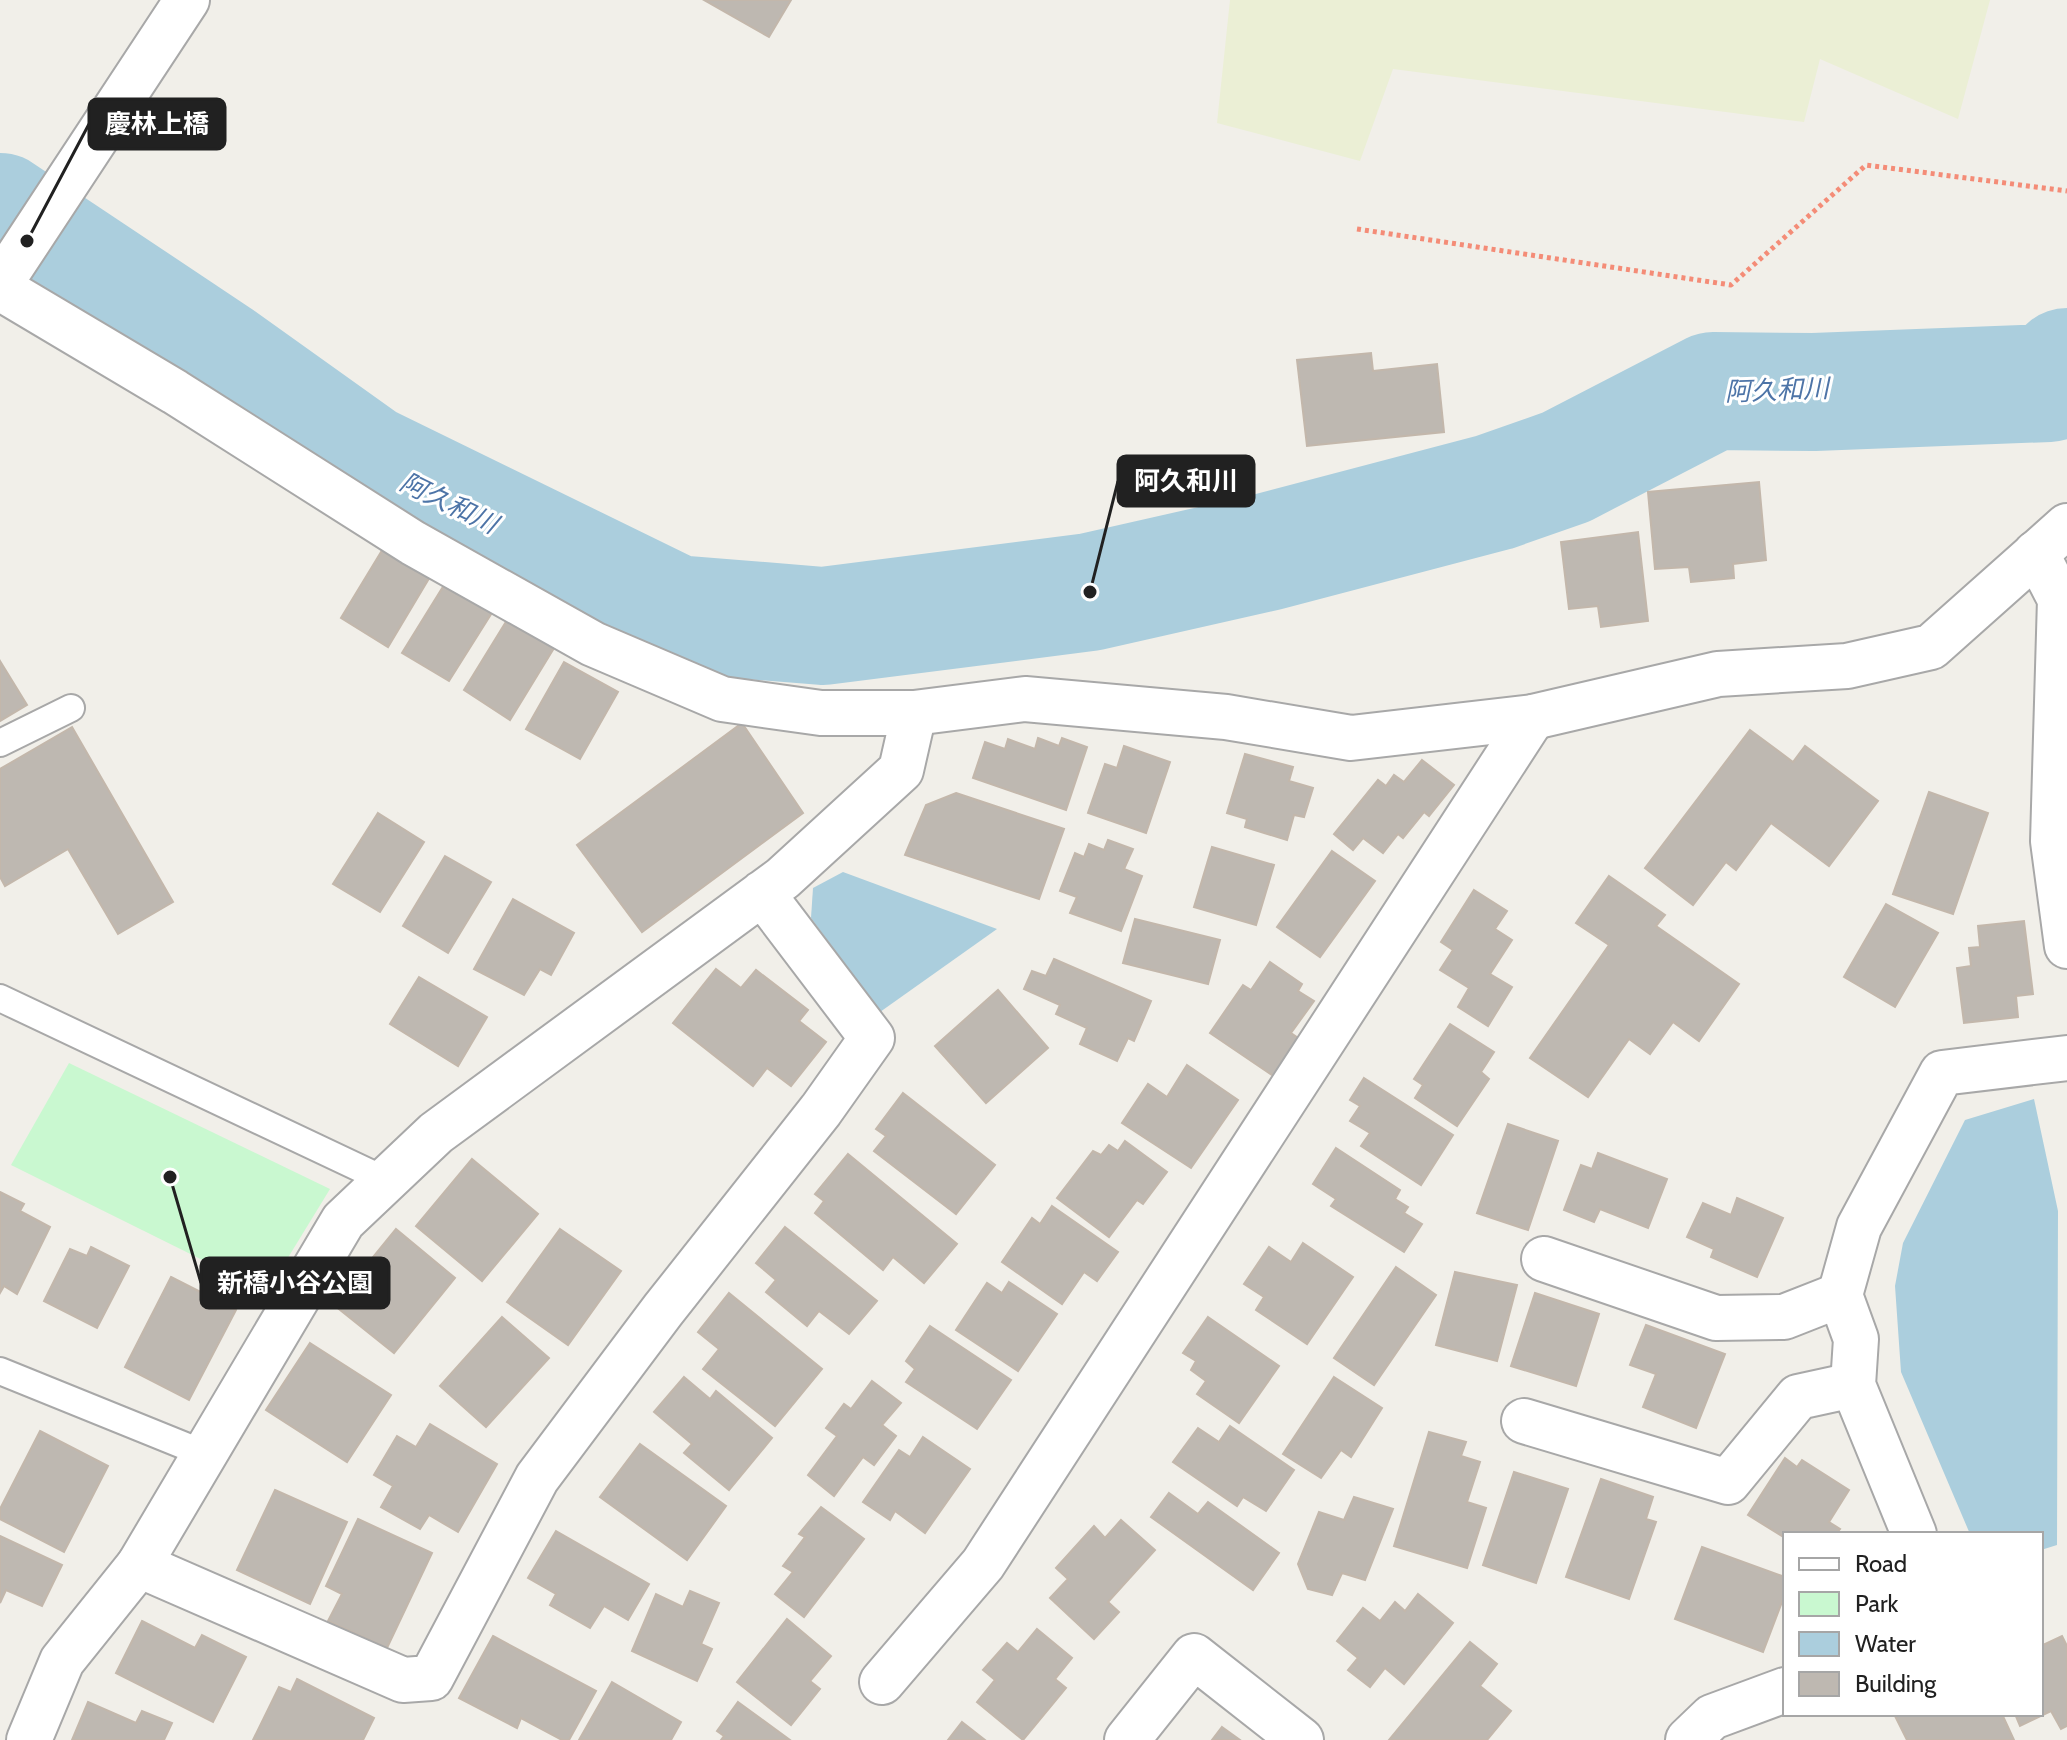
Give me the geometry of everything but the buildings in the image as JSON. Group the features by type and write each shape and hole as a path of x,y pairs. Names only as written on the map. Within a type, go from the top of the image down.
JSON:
{"street":[{"path":"187,0 56,194 6,276 175,392 413,543 593,644 722,699 821,713 914,713 1025,699 1226,717 1351,738 1533,717 1718,674 1847,666 1931,647 2052,539"},
{"path":"2052,539 2063,598 2053,841 2067,946"},
{"path":"29,1740 62,1661 139,1565 343,1221 436,1133 762,893 901,770 914,713"},
{"path":"882,1682 983,1564 1533,717"},
{"path":"139,1565 403,1680 431,1678 537,1478 663,1310 821,1110 872,1038 762,893"},
{"path":"1913,1532 1853,1385 1856,1339 1840,1295 1859,1227 1942,1073 2067,1058"},
{"path":"1544,1259 1716,1318 1784,1317 1840,1295"},
{"path":"1524,1421 1728,1482 1798,1397 1853,1385"},
{"path":"1127,1740 1194,1656 1301,1740"},
{"path":"1688,1740 1712,1717 1783,1691"}],"lane":[{"path":"0,743 71,708"},
{"path":"0,998 387,1181"},
{"path":"0,1371 205,1454"}],"path":[{"path":"1357,229 1731,285 1866,165 2067,191"}],"green space":[{"path":"1230,0 1990,0 1958,119 1820,59 1804,122 1393,69 1360,161 1217,123"},
{"path":"69,1063 330,1189 267,1292 11,1165"}],"water":[{"path":"843,872 997,929 880,1012 811,918 813,888"},
{"path":"2034,1099 2058,1211 2057,1545 2043,1549 2043,1532 1969,1532 1901,1372 1895,1286 1903,1243 1965,1120"}],"pier":[{"path":"31,177 77,206 31,277 0,257 0,225"}],"waterway":[{"name":"阿久和川","path":"0,212 219,358 366,463 675,614 823,626 1090,592 1267,552 1495,492 1566,467 1713,391 1814,392 2049,383 2067,367"}],"place":[{"name":"慶林上橋","path":"27,241"},
{"name":"阿久和川","path":"1090,592"},
{"name":"新橋小谷公園","path":"170,1177"}]}
